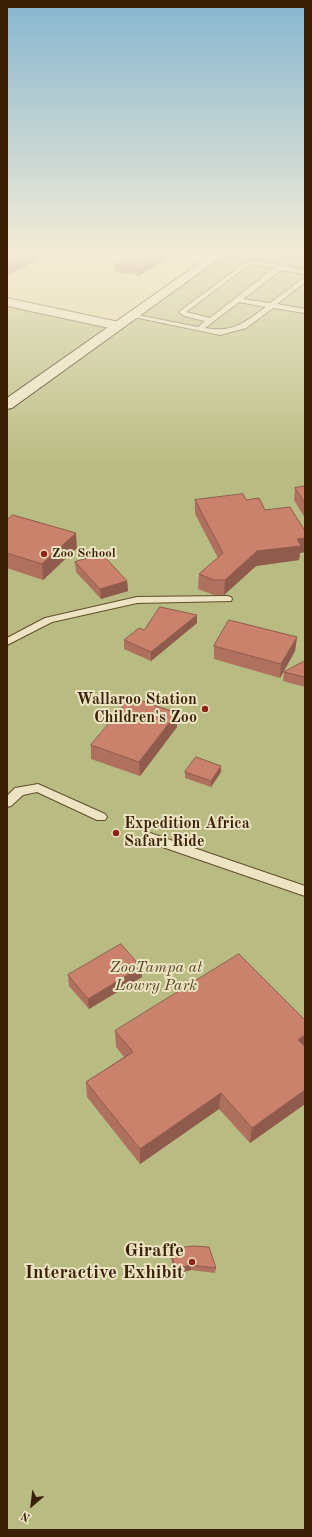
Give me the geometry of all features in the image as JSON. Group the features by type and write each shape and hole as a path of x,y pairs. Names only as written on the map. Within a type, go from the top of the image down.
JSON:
{"street":[{"path":"108,324 119,326"},
{"path":"7,405 122,324"}],"lane":[{"path":"172,324 220,333 244,327 248,324"},
{"path":"199,329 206,324"},
{"path":"7,642 49,620 137,600 227,599"},
{"path":"7,803 19,792 38,788 101,817"},
{"path":"150,838 305,891"}],"green space":[{"path":"7,324 117,324 7,401"},
{"name":"ZooTampa at Lowry Park","path":"128,324 305,324 305,1530 7,1530 7,411"}],"building":[{"path":"305,486 305,503 295,488"},
{"path":"243,494 246,500 259,498 265,510 290,507 305,531 305,538 297,539 301,546 257,551 225,580 214,580 199,574 223,553 195,500"},
{"path":"13,515 76,533 42,564 7,553 7,520"},
{"path":"102,554 127,581 100,589 75,562"},
{"path":"160,607 197,615 151,652 124,640 139,628 144,630"},
{"path":"229,620 297,637 281,664 214,646"},
{"path":"305,661 305,677 284,672"},
{"path":"131,697 177,713 139,762 91,745"},
{"path":"196,757 221,766 211,781 185,772"},
{"path":"121,944 141,967 88,999 68,975"},
{"path":"239,954 305,1020 305,1035 298,1040 305,1047 305,1090 252,1128 221,1093 140,1149 86,1082 133,1052 115,1031"},
{"name":"Giraffe Interactive Exhibit","path":"194,1246 209,1247 216,1268 191,1265 175,1269 171,1249"}],"place":[{"name":"Zoo School","path":"44,554"},
{"name":"Wallaroo Station Children's Zoo","path":"205,709"},
{"name":"Expedition Africa Safari Ride","path":"116,833"},
{"name":"Giraffe Interactive Exhibit","path":"192,1262"}]}
